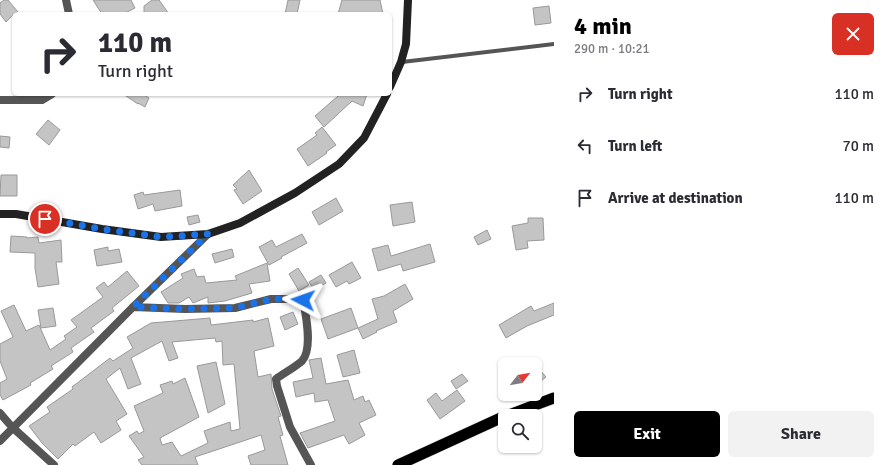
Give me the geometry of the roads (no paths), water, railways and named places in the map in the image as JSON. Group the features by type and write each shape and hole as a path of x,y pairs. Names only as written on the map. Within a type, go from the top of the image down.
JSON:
{"highway":[{"path":"524,409 554,398"},
{"path":"398,465 498,419"}],"main road":[{"path":"392,83 401,62 406,44 408,0"},
{"path":"0,214 16,214 102,229 161,237 208,234 240,223 295,193 339,164 364,138 386,96"}],"street":[{"path":"66,0 69,12"},
{"path":"0,100 42,100 49,96"},
{"path":"0,441 12,427 208,234"},
{"path":"133,307 184,309 235,308 271,299 303,300 308,324 307,348 303,360 276,379 290,427 311,465"},
{"path":"0,413 12,427 54,465"}],"lane":[{"path":"401,62 554,44"}]}
